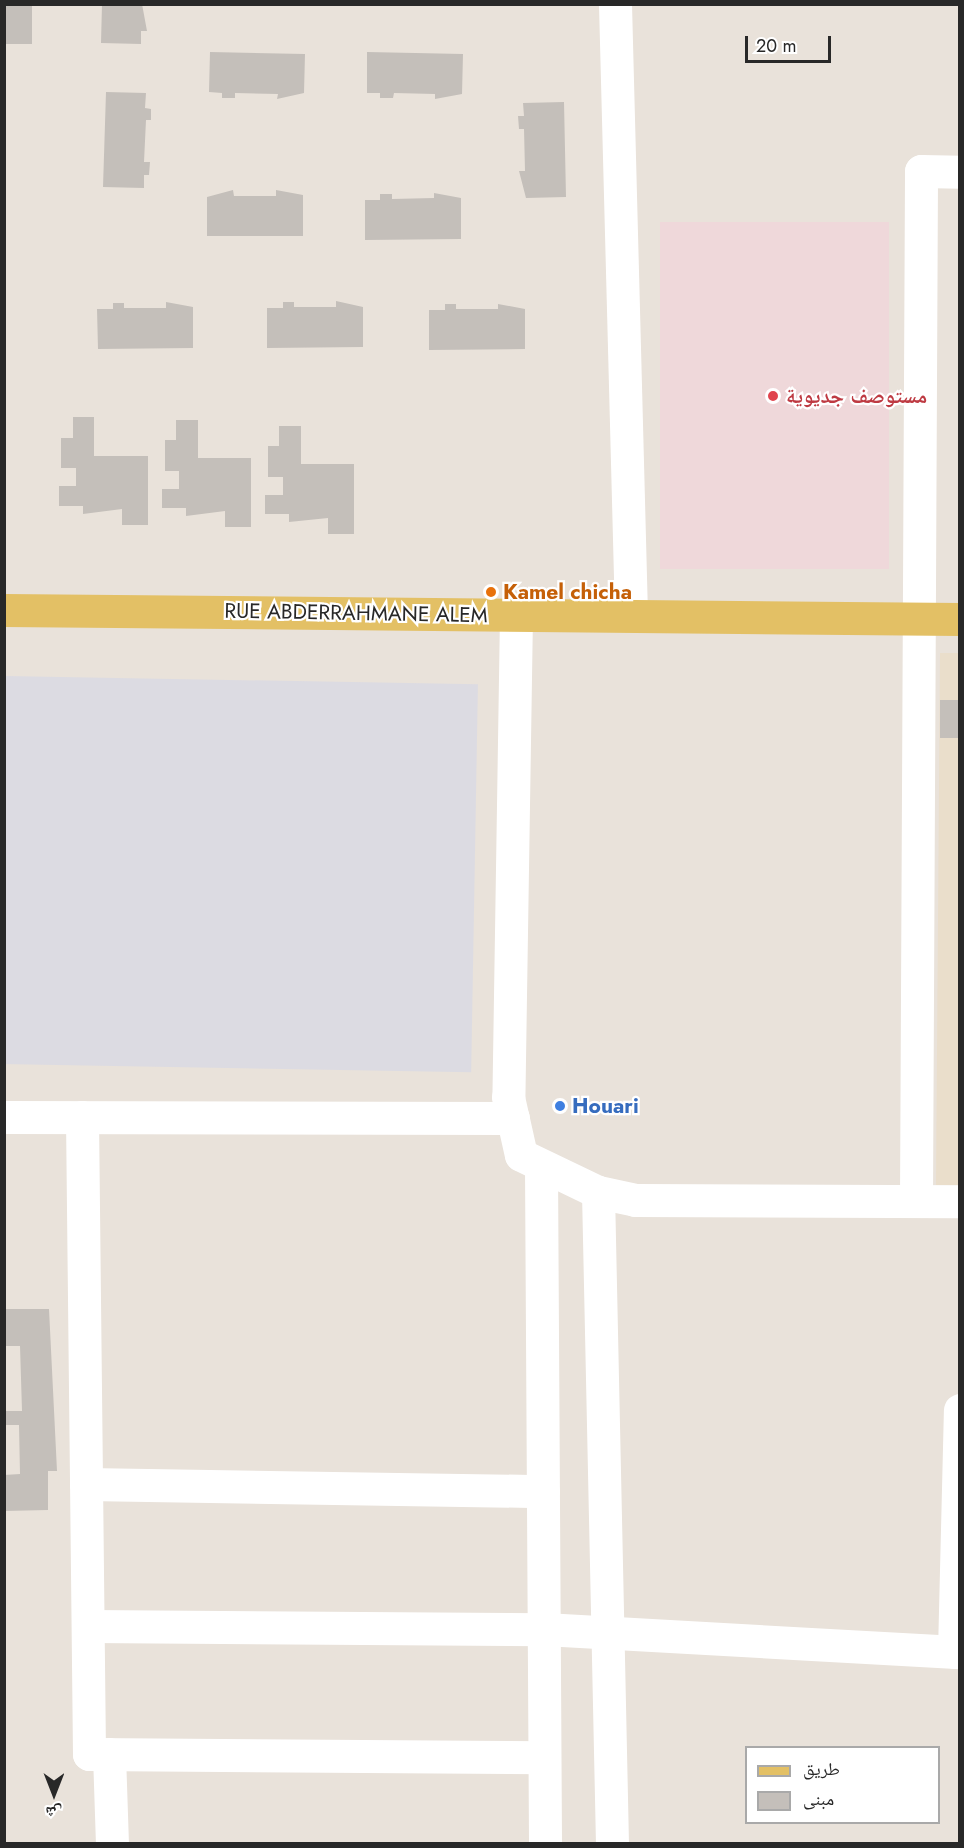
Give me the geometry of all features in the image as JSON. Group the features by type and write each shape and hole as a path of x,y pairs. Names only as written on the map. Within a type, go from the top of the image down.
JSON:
{"main road":[{"name":"RUE ABDERRAHMANE ALEM","path":"7,605 960,619"}],"street":[{"path":"615,4 631,615"},
{"path":"916,1200 916,618 921,171 960,172"},
{"path":"516,614 508,1097 521,1155 541,1167 598,1191 635,1200 960,1201"},
{"path":"4,1117 513,1118"},
{"path":"82,1117 89,1754 544,1757"},
{"path":"541,1167 544,1844"},
{"path":"598,1191 605,1636 612,1844"},
{"path":"88,1626 544,1629 605,1636 957,1652 960,1410"},
{"path":"86,1484 543,1491"},
{"path":"110,1754 112,1844"}],"shaded area":[{"name":"مستوصف جديوية","path":"660,222 889,222 889,569 660,569"},
{"path":"940,653 959,653 960,1185 936,1185"},
{"path":"5,676 478,684 471,1072 4,1064"}],"building":[{"path":"4,4 32,4 32,44 4,44"},
{"path":"102,4 142,4 147,31 141,31 141,44 101,43"},
{"path":"210,52 305,54 304,93 277,99 278,94 235,93 235,98 222,98 222,93 209,92"},
{"path":"367,52 463,54 462,94 435,99 435,94 394,93 393,98 380,98 380,93 367,93"},
{"path":"106,92 146,93 145,108 151,109 151,120 146,120 144,162 150,162 149,175 144,175 144,188 103,187"},
{"path":"564,102 566,197 526,198 519,171 525,171 524,129 519,129 518,116 524,116 523,103"},
{"path":"233,190 234,196 276,196 276,190 303,195 303,236 207,236 207,197"},
{"path":"434,193 461,198 461,239 365,240 365,200 380,200 380,194 392,194 392,199 434,198"},
{"path":"336,301 363,307 363,347 267,348 267,308 283,308 283,302 294,302 294,307 336,307"},
{"path":"166,302 193,307 193,348 98,349 97,309 113,309 113,303 124,303 124,308 166,308"},
{"path":"445,304 456,304 456,309 498,309 498,304 525,309 525,349 429,350 429,310 445,310"},
{"path":"73,417 94,417 94,456 148,456 148,525 122,525 122,509 83,514 83,506 59,506 59,486 76,486 76,468 61,468 61,438 73,438"},
{"path":"176,420 198,420 198,458 251,458 251,527 225,527 225,511 186,516 186,508 162,508 162,489 179,489 179,471 165,471 165,440 176,440"},
{"path":"279,426 301,426 301,464 354,464 354,534 328,534 328,518 289,522 289,514 265,514 265,495 283,495 283,477 268,477 268,446 279,446"},
{"path":"940,700 960,700 960,738 940,738"},
{"path":"4,1309 49,1309 57,1471 48,1471 48,1510 4,1511 4,1475 20,1474 19,1425 4,1425 4,1411 22,1411 20,1346 4,1346"}],"place":[{"name":"مستوصف جديوية","path":"773,396"},
{"name":"Kamel chicha","path":"491,592"},
{"name":"Houari","path":"560,1106"}]}
